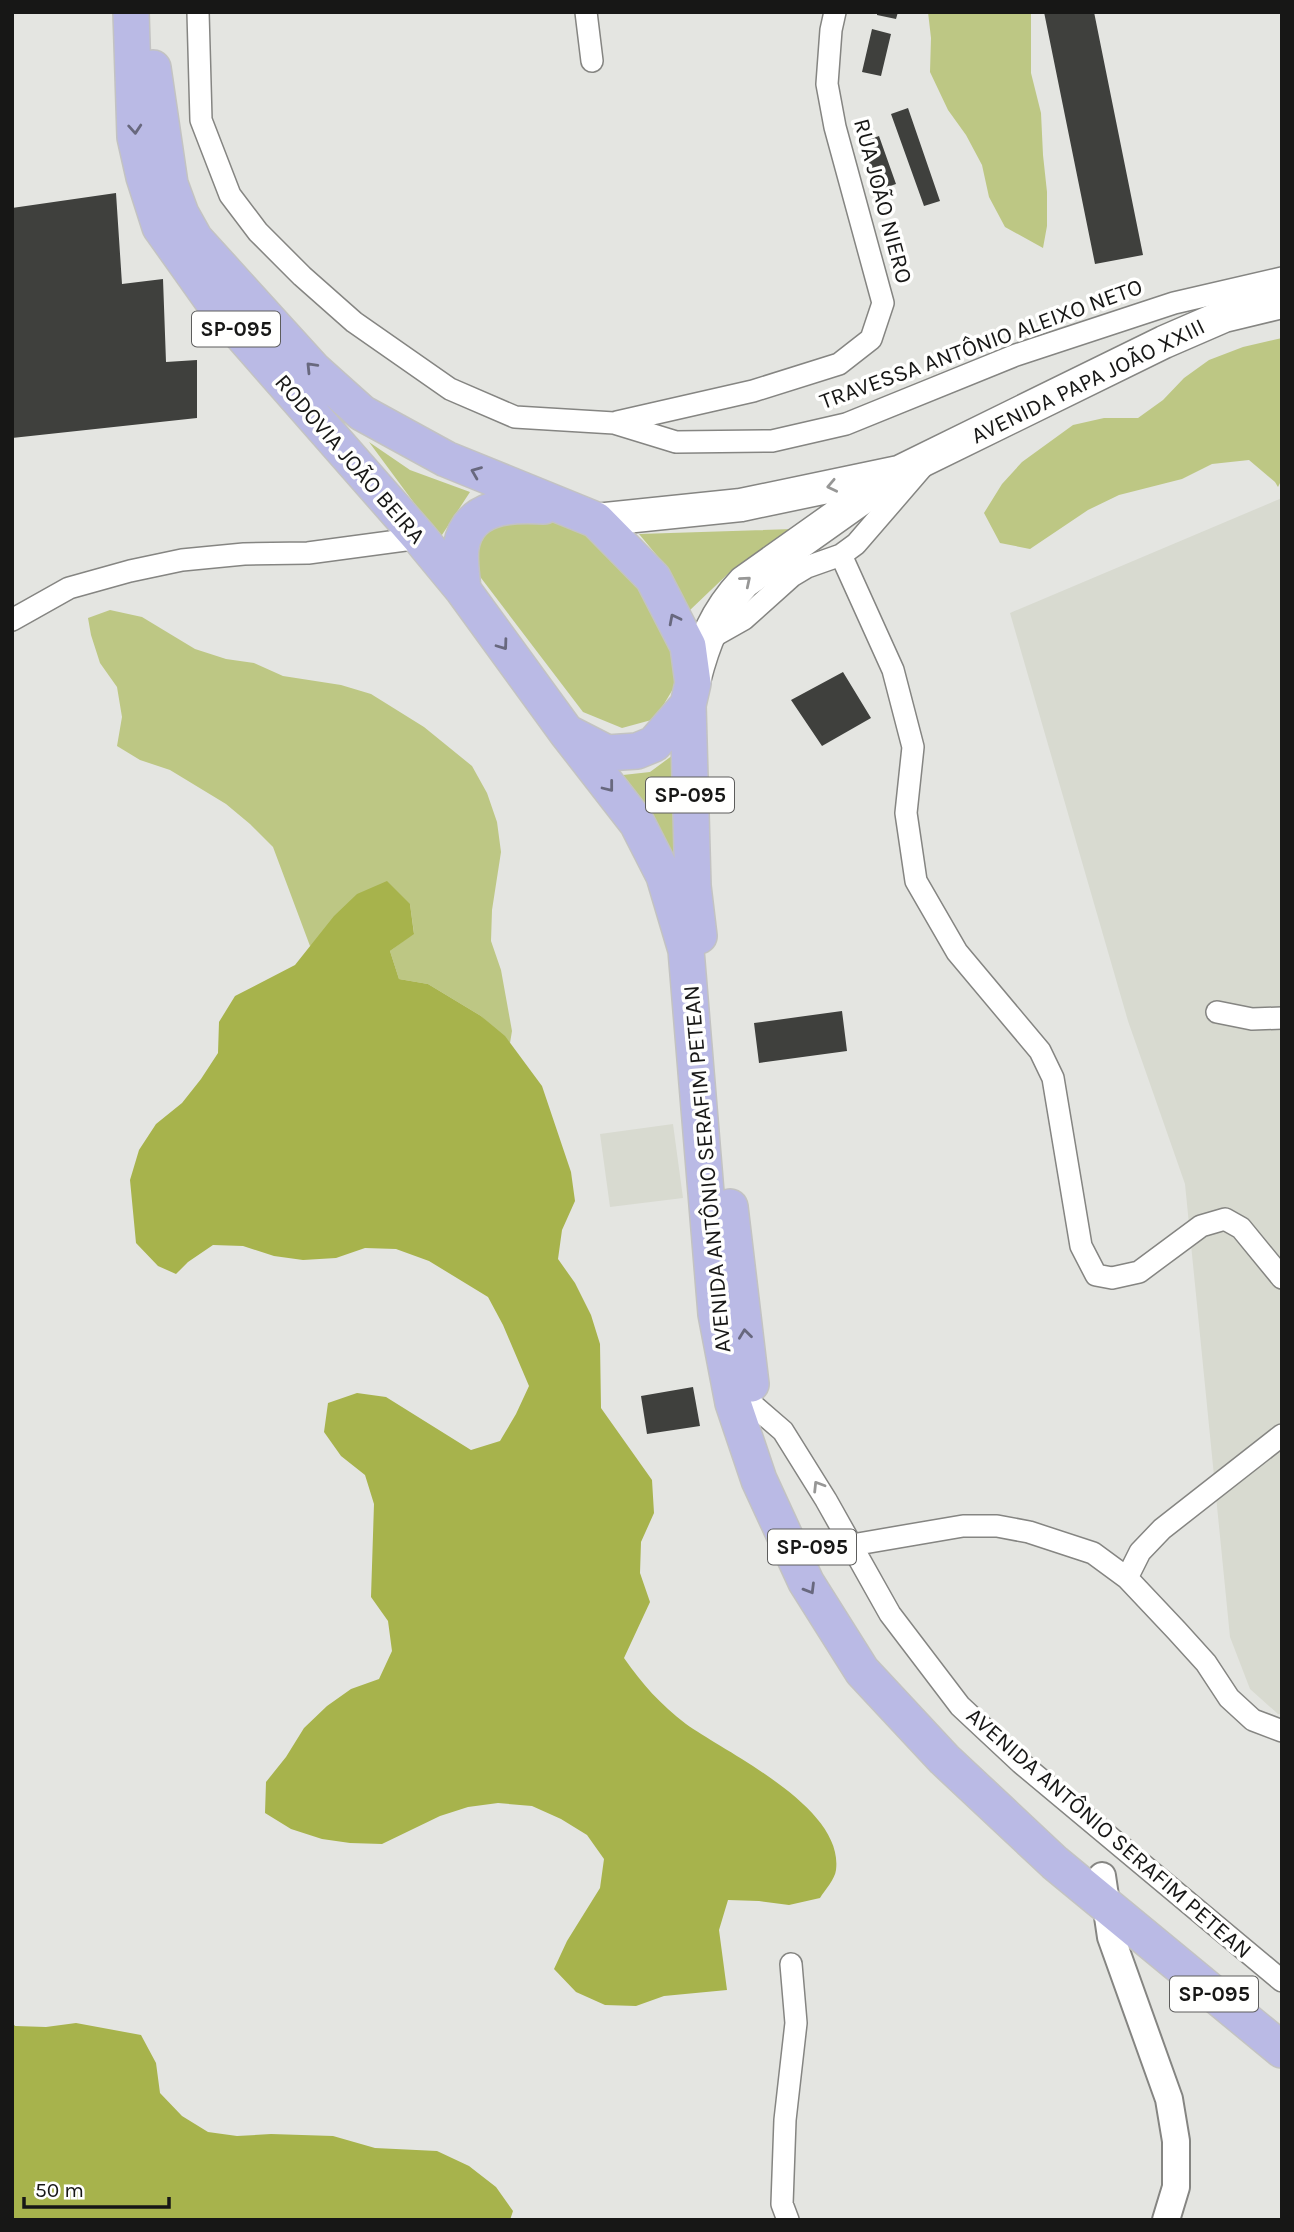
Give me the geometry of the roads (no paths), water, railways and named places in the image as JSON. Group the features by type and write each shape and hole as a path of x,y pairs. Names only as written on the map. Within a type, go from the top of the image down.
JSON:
{"main road":[{"name":"RODOVIA JOÃO BEIRA","path":"131,12 135,136 144,177 160,227 214,303 463,590 567,733"},
{"name":"RODOVIA JOÃO BEIRA","path":"153,12 153,75 170,184 181,214 195,239 314,370 362,413 446,459 596,520 653,578 688,646 693,886"},
{"name":"AVENIDA PAPA JOÃO XXIII","path":"691,694 705,641 732,595 744,582 899,472 1164,342 1224,316 1282,302"},
{"name":"AVENIDA PAPA JOÃO XXIII","path":"596,520 741,505 899,472"},
{"path":"463,590 461,546 469,527 487,510 516,504 562,507"},
{"path":"567,733 607,753 637,751 654,744 691,694"},
{"name":"AVENIDA ANTÔNIO SERAFIM PETEAN","path":"567,733 637,823 664,876 686,950 716,1314 733,1403 759,1480 806,1582 862,1671 944,1759 999,1812 1282,2025"},
{"name":"AVENIDA ANTÔNIO SERAFIM PETEAN","path":"693,886 753,1405 799,1525 876,1654 939,1732 1038,1823 1147,1938 1282,2050"}],"street":[{"path":"198,12 201,120 230,195 258,232 302,276 354,322 450,389 516,417 614,423"},
{"path":"586,12 592,61"},
{"name":"RUA JOÃO NIERO","path":"614,423 753,391 839,365 871,339 883,303 835,127 827,84 835,12"},
{"name":"TRAVESSA ANTÔNIO ALEIXO NETO","path":"614,423 676,442 772,441 846,424 1016,355 1174,303 1282,278"},
{"path":"705,641 744,619 792,576 807,567 841,555 856,544 930,458"},
{"path":"12,620 69,588 182,560 244,554 308,553 420,538"},
{"path":"841,555 893,670 913,747 906,813 916,881 957,952 1040,1051 1054,1078 1081,1246 1096,1275 1112,1278 1139,1272 1201,1226 1225,1219 1241,1228 1282,1278"},
{"path":"1217,1012 1252,1019 1282,1018"},
{"name":"AVENIDA ANTÔNIO SERAFIM PETEAN","path":"753,1405 783,1431 826,1500 890,1614 960,1706 1021,1763 1282,1980"},
{"path":"1127,1578 1140,1552 1162,1529 1282,1435"},
{"path":"852,1545 963,1526 997,1526 1030,1532 1093,1553 1127,1578 1206,1663 1229,1698 1253,1720 1280,1731"},
{"path":"1103,1889 1111,1937 1169,2099 1174,2131 1176,2187 1166,2220"},
{"path":"1125,1976 1132,1948 1147,1938"},
{"path":"788,2220 782,2204 785,2120 796,2023 791,1964"}]}
